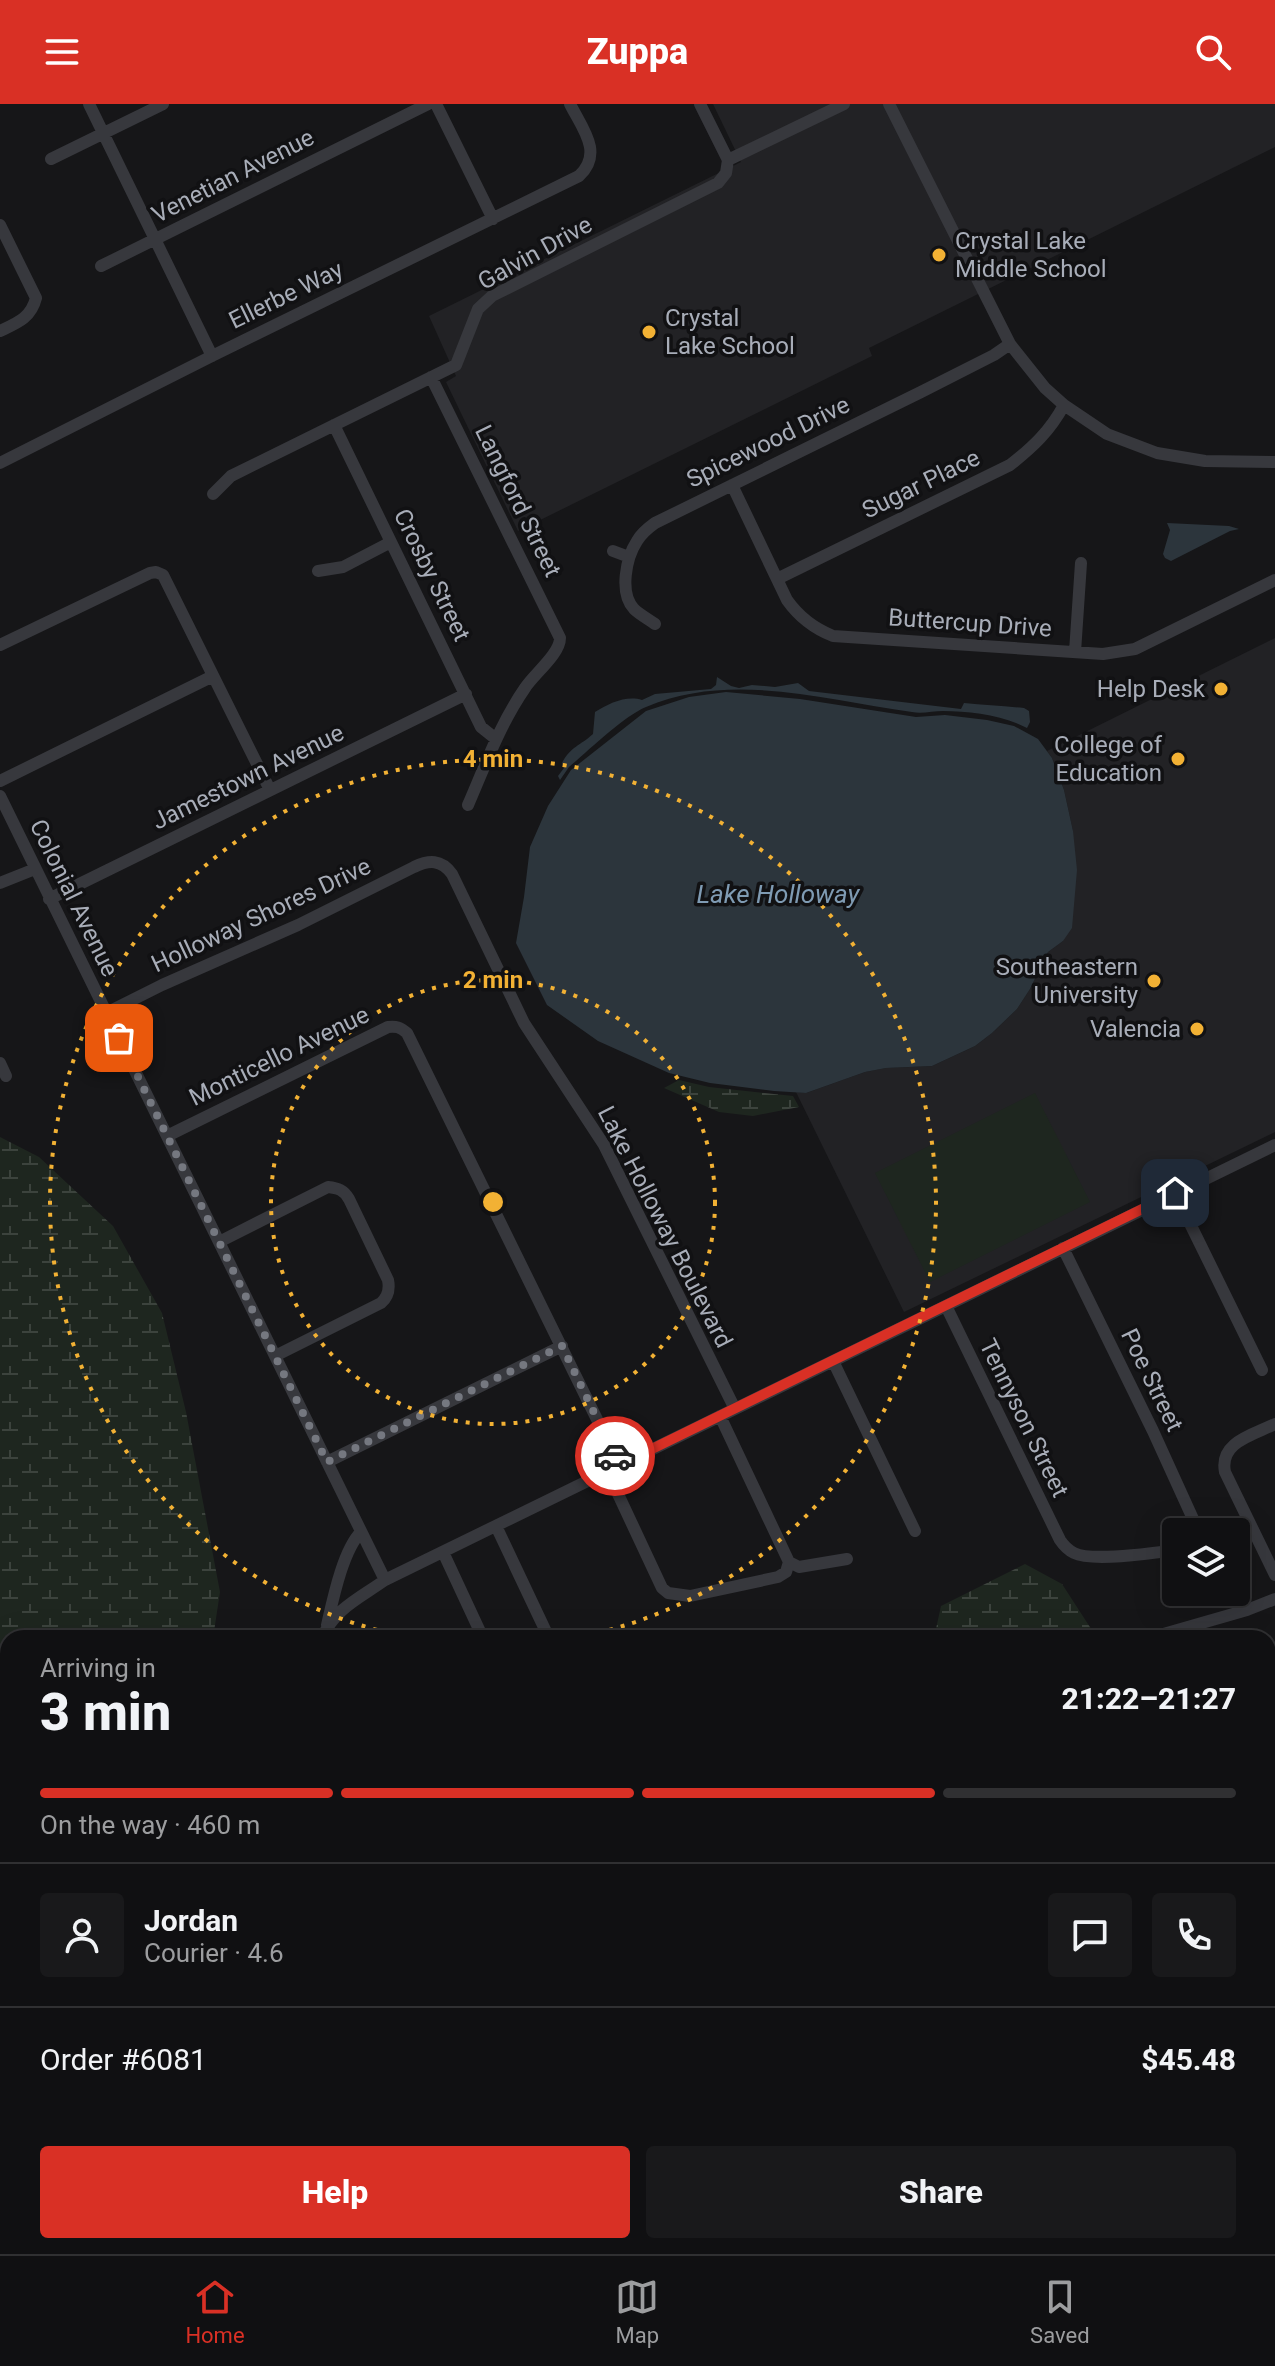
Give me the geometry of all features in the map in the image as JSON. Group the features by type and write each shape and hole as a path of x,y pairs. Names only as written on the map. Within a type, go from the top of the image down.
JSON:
{"street":[{"path":"89,104 212,356"},
{"path":"51,159 163,104"},
{"name":"Venetian Avenue","path":"101,266 428,104"},
{"path":"436,104 493,219"},
{"name":"Ellerbe Way","path":"0,463 579,176 589,164 592,154 570,104"},
{"path":"700,104 728,160 844,104"},
{"path":"889,104 1010,344 1038,380 1064,405 1107,434 1157,453 1205,461 1275,462"},
{"name":"Galvin Drive","path":"213,494 231,476 456,365 478,309 492,296 718,183 726,173 728,160"},
{"path":"0,225 36,298 34,308 28,315 0,331"},
{"name":"Spicewood Drive","path":"629,557 637,541 655,523 994,355 1010,344"},
{"name":"Langford Street","path":"431,377 557,630 560,646 522,691 496,739"},
{"name":"Sugar Place","path":"777,579 1010,465 1038,443 1054,424 1064,405"},
{"name":"Crosby Street","path":"334,425 481,727 496,739"},
{"name":"Buttercup Drive","path":"732,485 795,611 807,623 833,636 1103,654 1135,649 1275,580"},
{"path":"318,571 343,567 391,542"},
{"path":"613,551 629,557 626,578 628,599 634,609 655,624"},
{"path":"1075,652 1081,563"},
{"path":"0,645 150,573 160,573 270,790"},
{"path":"0,781 213,676"},
{"name":"Jamestown Avenue","path":"49,899 466,694"},
{"path":"468,805 496,739"},
{"name":"Colonial Avenue","path":"0,796 385,1580"},
{"name":"Holloway Shores Drive","path":"106,1013 298,925 414,867 435,861"},
{"name":"Lake Holloway Boulevard","path":"435,861 446,865 452,874 524,1023 604,1145 735,1409"},
{"path":"0,883 35,869"},
{"name":"Monticello Avenue","path":"167,1136 388,1027 402,1029 414,1047 615,1456 611,1479 662,1588 668,1593 690,1596 778,1577 786,1572 789,1562"},
{"path":"0,1063 6,1076"},
{"path":"327,1625 353,1600 385,1580 1275,1145"},
{"path":"219,1242 328,1187 345,1192 349,1199 388,1280 386,1299 275,1356"},
{"path":"1175,1193 1262,1370"},
{"name":"Poe Street","path":"1063,1248 1193,1518"},
{"name":"Tennyson Street","path":"946,1306 1065,1548 1082,1556 1162,1552"},
{"path":"327,1462 562,1346"},
{"path":"833,1361 915,1531"},
{"path":"720,1416 789,1562 799,1567 847,1559"},
{"path":"1275,1424 1230,1447 1222,1461 1275,1575"},
{"path":"496,1526 545,1630"},
{"path":"325,1630 349,1552 354,1539 361,1532"},
{"path":"443,1552 479,1630"},
{"path":"1177,1630 1275,1599"}],"shaded area":[{"path":"713,104 1275,104 1275,147 869,348 872,356 518,531 446,382 456,376 429,316 741,162"},
{"name":"Southeastern University","path":"1275,638 1275,1132 904,1312 796,1092 806,1093 865,1072 932,1066 975,1046 992,1033 1017,1009 1048,952 1063,941 1073,831 1064,790 1047,751"}],"green space":[{"path":"679,1080 709,1087 793,1096 799,1107 753,1116 719,1112 664,1088"},
{"path":"1035,1093 1090,1202 930,1282 875,1173"},
{"path":"0,1137 39,1157 113,1226 162,1313 186,1412 220,1592 214,1630 0,1630"},
{"path":"1025,1564 1062,1584 1092,1630 936,1630 941,1606"}],"water":[{"path":"1167,523 1239,529 1171,561 1163,554 1170,530"},
{"path":"717,677 739,688 798,683 809,691 961,709 964,703 1024,708 1029,711 1030,722 1027,728 975,713 916,713 778,692 711,691 678,696 637,712 569,767 560,780 558,776 564,768 562,763 565,757 593,734 595,712 624,699 642,700 655,694 711,689 716,685"},
{"name":"Lake Holloway","path":"726,692 800,699 916,717 945,715 987,720 1014,726 1038,739 1052,758 1064,790 1073,831 1077,870 1072,928 1063,941 1048,952 1017,1009 975,1046 932,1066 865,1072 806,1093 774,1091 710,1083 669,1073 598,1041 547,1005 516,943 530,847 548,806 571,770 646,711 689,697"}],"way so far":[{"path":"119,1038 327,1462 562,1346 615,1456"}],"place":[{"name":"Crystal Lake Middle School","path":"939,255"},
{"name":"Crystal Lake School","path":"649,332"},
{"name":"Help Desk","path":"1221,689"},
{"name":"College of Education","path":"1178,759"},
{"name":"Southeastern University","path":"1154,981"},
{"name":"Valencia","path":"1197,1029"}],"route":[{"path":"615,1456 613,1468 1175,1193"}]}
